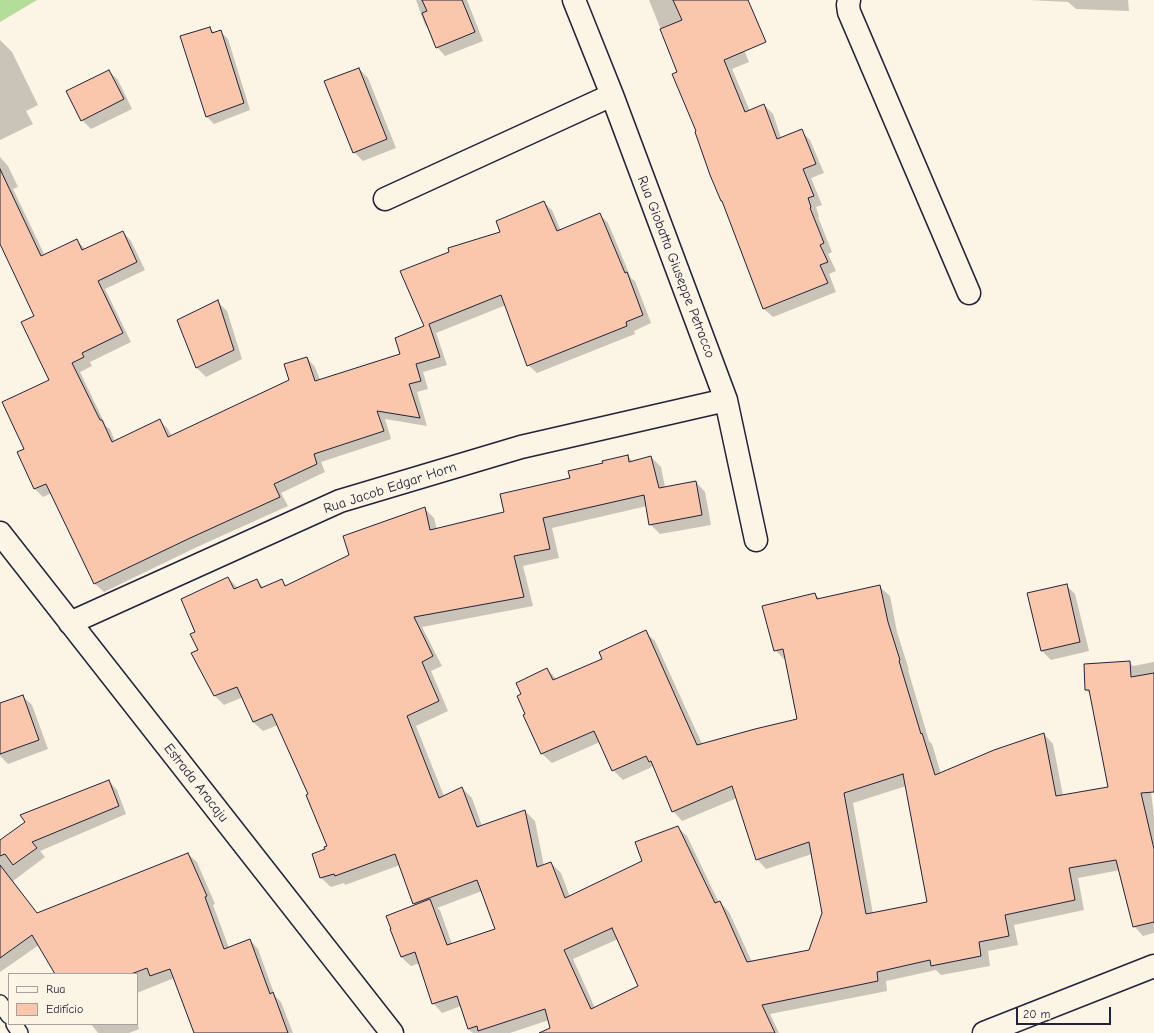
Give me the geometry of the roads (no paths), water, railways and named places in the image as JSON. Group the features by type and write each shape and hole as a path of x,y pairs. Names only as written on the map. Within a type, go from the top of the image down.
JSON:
{"street":[{"name":"Rua Giobatta Giuseppe Petracco","path":"574,0 612,95 726,400 756,540"},
{"path":"848,0 849,12 969,293"},
{"path":"385,200 612,95"},
{"name":"Rua Jacob Edgar Horn","path":"70,623 340,501 520,447 726,400"},
{"name":"Estrada Aracaju","path":"0,533 392,1033"},
{"path":"984,1033 1154,966"}],"lane":[{"path":"0,1003 8,1015"}]}
